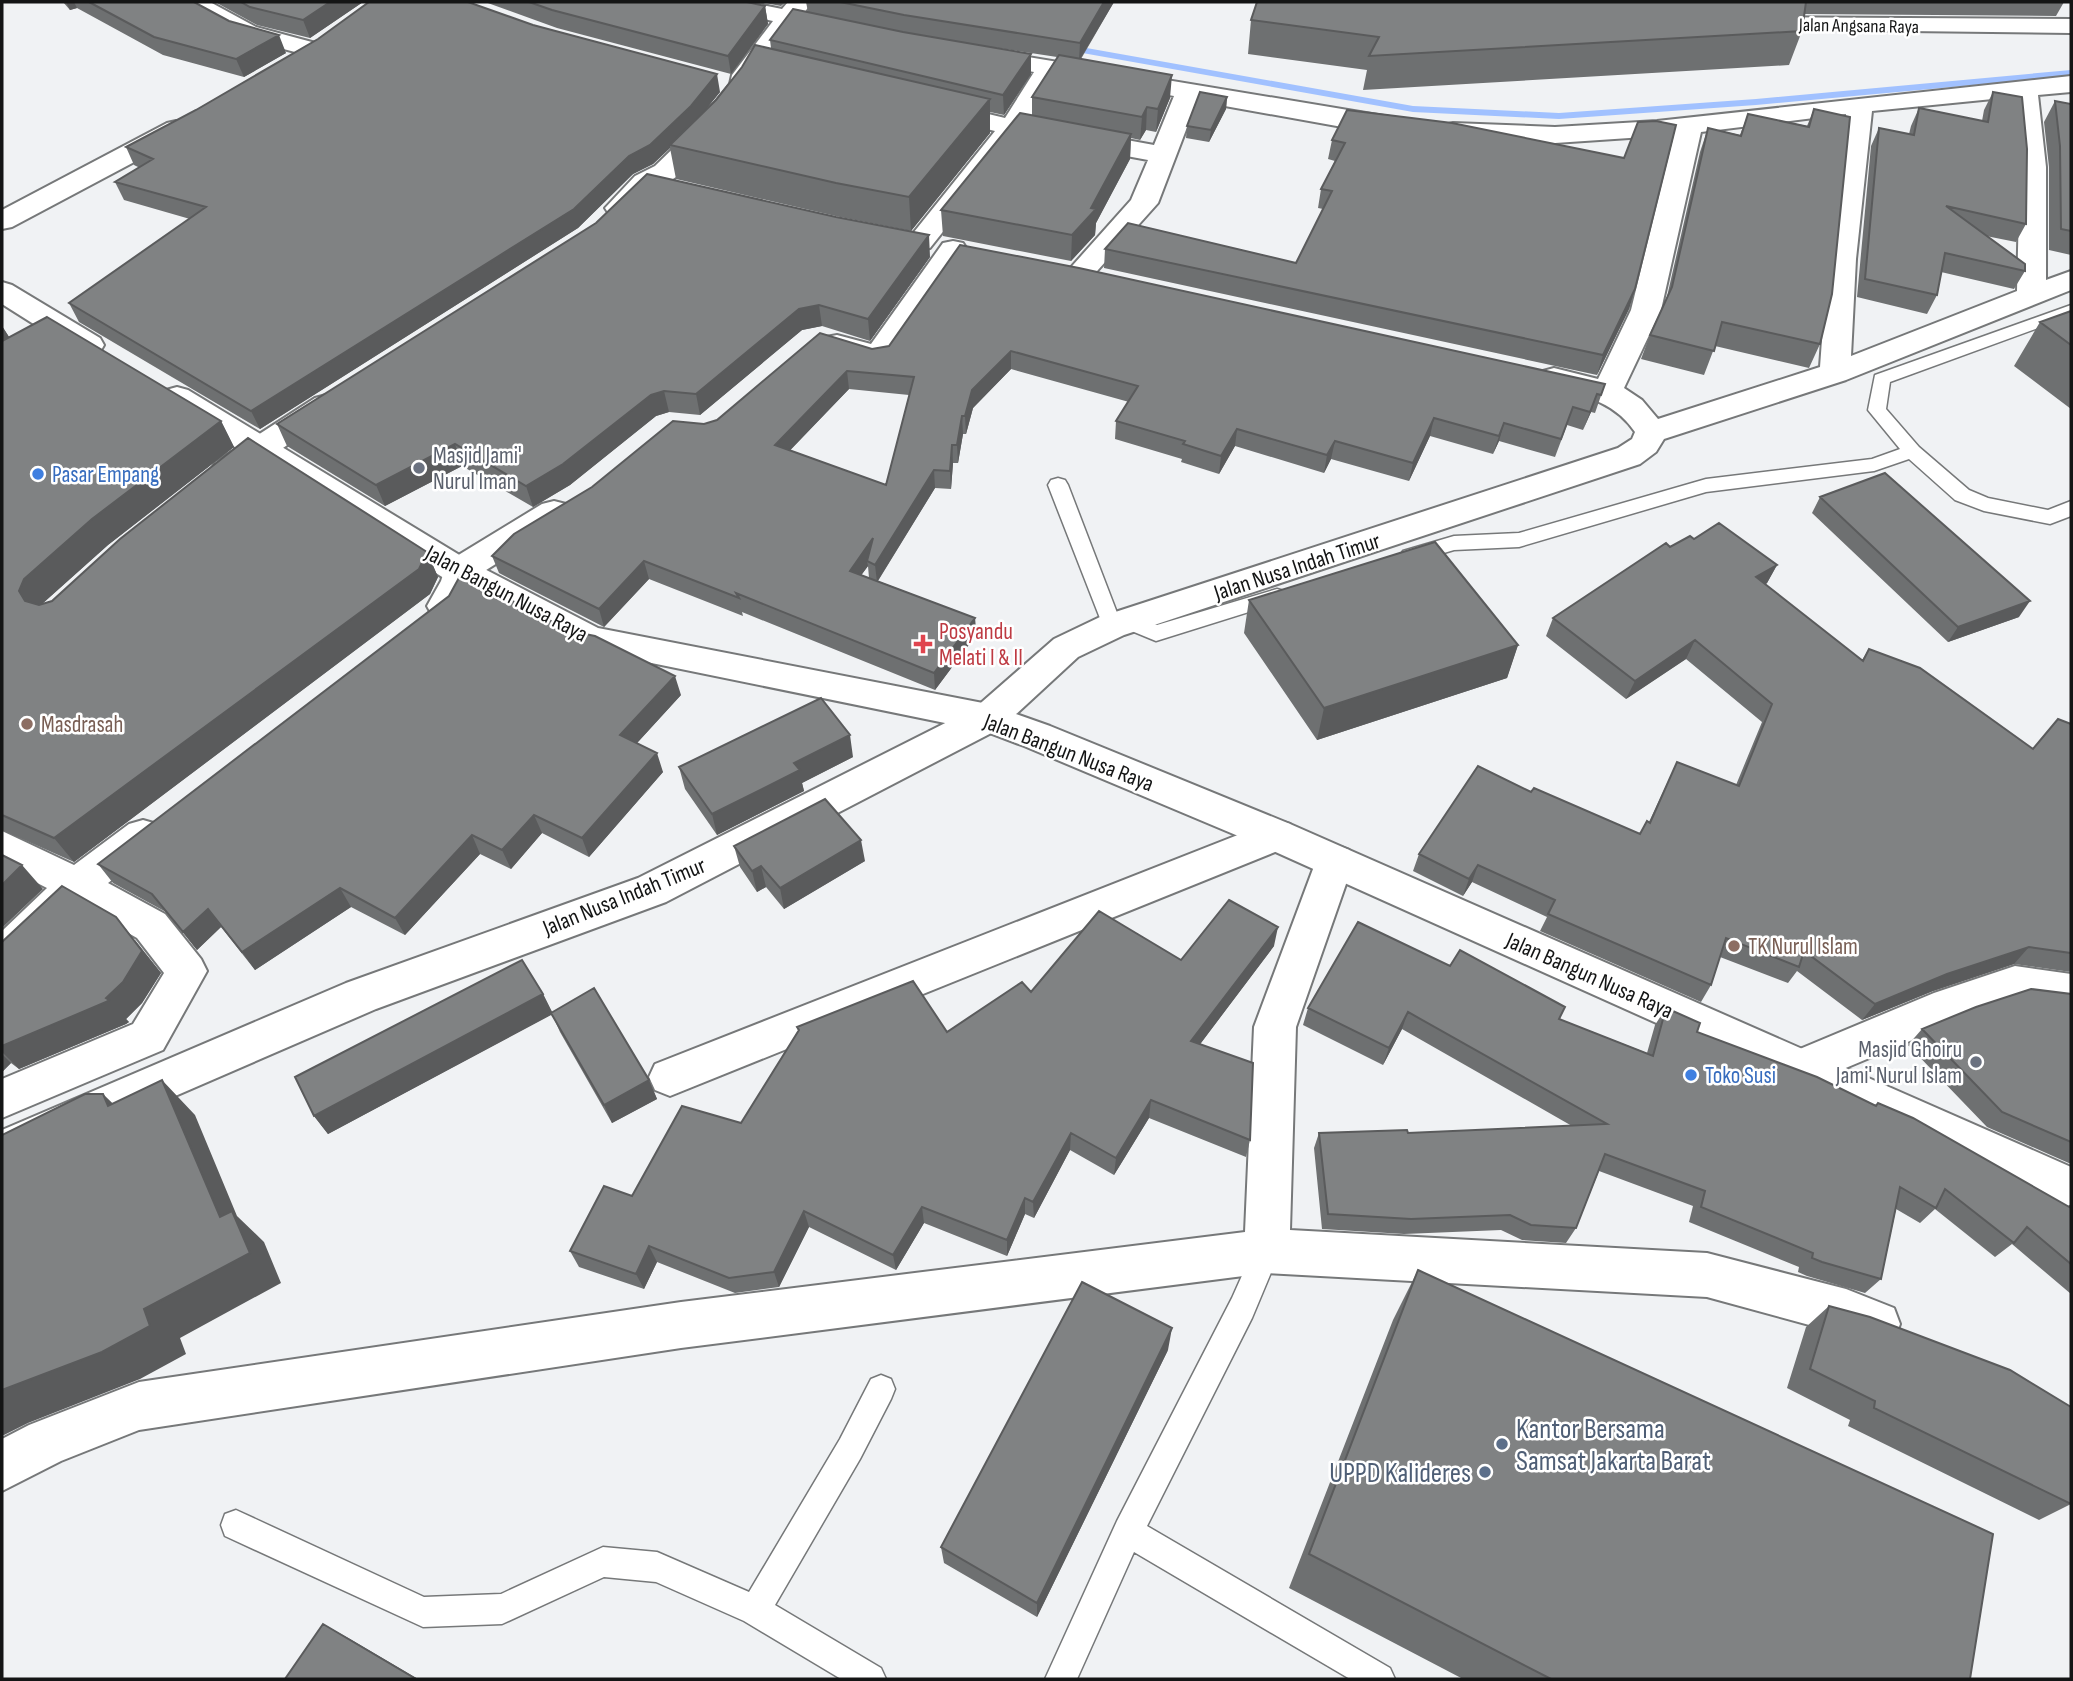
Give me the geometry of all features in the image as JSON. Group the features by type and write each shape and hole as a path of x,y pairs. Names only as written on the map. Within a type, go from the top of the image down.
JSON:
{"street":[{"path":"193,2 247,32 314,50"},
{"path":"714,2 752,12 795,10 856,32"},
{"path":"600,227 645,182 665,172 705,132 795,10"},
{"name":"Jalan Angsana Raya","path":"1727,23 2071,26"},
{"path":"290,64 337,34"},
{"path":"958,52 1152,83 1188,92 1359,122 1470,133 1556,134 1689,128 1860,105 2071,84"},
{"path":"806,347 815,339 821,338 879,354 966,252 907,240 1012,127 1049,67"},
{"path":"716,80 779,73"},
{"path":"2025,89 2033,167 2031,296"},
{"path":"1080,275 1144,203 1188,92"},
{"path":"913,104 1012,127 1165,155"},
{"path":"1835,373 1842,259 1860,105"},
{"path":"2,221 194,120"},
{"path":"1608,390 1646,310 1689,128"},
{"path":"645,182 684,192"},
{"path":"1526,372 1608,390 1635,410 1651,432 1835,373 2071,280"},
{"path":"2,290 49,335 120,363"},
{"name":"Jalan Bangun Nusa Raya","path":"155,383 459,571 590,639 988,718 1037,736 1276,835 2071,1188"},
{"path":"202,491 260,446 352,388"},
{"name":"Jalan Nusa Indah Timur","path":"2,1152 361,996 652,890 988,718 1066,648 1120,624 1629,456 1645,445 1651,432"},
{"path":"412,630 444,605 458,581 459,571 583,495"},
{"path":"2,956 77,886 174,811"},
{"path":"670,1077 1276,835"},
{"path":"2,847 151,926 187,971 148,1037 2,1099"},
{"path":"1267,1251 1275,1027 1335,861"},
{"path":"1798,1069 1949,1006 2015,984 2069,994 2071,992"},
{"path":"2,1466 46,1442 139,1406 681,1325 1267,1251 1707,1275 1846,1312 1910,1336"}],"lane":[{"path":"2071,310 1881,379 1877,410 1912,452 1962,495 1984,504 2050,517 2071,508"},
{"path":"1389,562 1454,542 1519,540 1706,486 1874,465 1912,452"},
{"path":"1058,485 1120,624 1156,633 1298,590"},
{"path":"1061,1679 1128,1532 1242,1308 1267,1251"},
{"path":"754,1610 850,1449 881,1389"},
{"path":"236,1525 423,1612 502,1609 603,1562 657,1567 754,1610 870,1679"},
{"path":"1128,1532 1378,1679"}],"building":[{"path":"89,2 194,2 229,21 279,35 236,59 154,37"},
{"path":"241,2 330,2 303,20 250,7"},
{"path":"369,2 468,2 533,25 717,74 691,106 650,145 629,156 574,209 251,411 69,303 206,207 115,182 153,159 126,147 318,39"},
{"path":"529,2 747,2 765,6 728,56"},
{"path":"840,2 1104,2 1080,43"},
{"path":"1257,2 1806,2 1802,31 1369,56 1379,37 1251,20"},
{"path":"793,9 903,32 1031,54 1003,95 770,40"},
{"path":"755,45 990,99 909,197 670,145 716,100 742,67"},
{"path":"1059,55 1172,75 1158,109 1147,107 1142,117 1032,97"},
{"path":"1200,92 1227,97 1211,130 1187,126"},
{"path":"1993,92 2022,97 2027,149 2026,224 1946,206 2025,264 2025,271 1945,253 1937,295 1865,279 1879,128 1914,135 1919,108 1988,122"},
{"path":"2055,101 2071,104 2071,231 2061,229 2060,146"},
{"path":"1814,109 1850,117 1832,294 1820,344 1722,322 1714,351 1650,335 1672,287 1708,128 1741,136 1748,114 1809,127"},
{"path":"1347,110 1452,123 1624,158 1638,122 1656,121 1676,125 1635,289 1603,355 1105,249 1128,223 1296,263 1332,191 1321,189 1345,143 1332,140"},
{"path":"1020,113 1131,134 1091,208 1096,209 1072,235 941,210"},
{"path":"647,174 929,235 868,319 819,305 799,309 696,394 664,391 651,395 563,464 526,486 455,444 376,485 277,424 596,223"},
{"path":"960,245 1079,268 1605,384 1601,395 1597,394 1590,412 1573,407 1561,439 1504,423 1499,436 1434,418 1413,463 1335,441 1327,455 1237,429 1221,456 1183,444 1185,441 1116,421 1138,386 1011,351 972,390 965,416 962,416 957,445 952,445 950,471 934,470 875,565 867,561 873,538 850,571 975,618 934,673 736,593 739,598 644,561 599,609 492,556 514,534 592,487 673,421 704,424 717,420 820,333 872,349 889,346","holes":["847,371 914,377 886,485 775,445"]},
{"path":"2071,311 2071,345 2040,322"},
{"path":"47,317 221,421 92,519 24,579 19,591 25,601 39,605 52,601 120,539 248,438 427,552 419,569 54,838 2,815 2,341"},
{"path":"1885,473 2030,601 1958,627 1820,497"},
{"path":"1719,523 1777,565 1756,577 1863,661 1869,649 1920,668 2033,749 2058,719 2071,724 2071,953 2029,947 1947,974 1875,1004 1804,951 1799,967 1726,938 1711,985 1548,914 1555,900 1478,865 1469,879 1419,854 1478,766 1531,792 1534,788 1640,834 1647,821 1650,823 1677,762 1739,786 1772,704 1695,640 1635,681 1553,618 1666,543 1670,547 1690,536 1694,539"},
{"path":"1435,542 1518,645 1324,708 1249,600"},
{"path":"461,574 570,631 595,636 675,676 620,735 657,753 582,838 534,815 502,850 472,835 395,918 340,888 242,952 208,909 183,932 152,894 98,864 449,596"},
{"path":"821,698 850,735 794,763 800,770 712,814 679,767"},
{"path":"825,799 861,840 780,888 761,866 752,871 734,846"},
{"path":"2,855 22,865 2,885"},
{"path":"62,886 116,917 142,951 123,982 106,998 109,1000 2,1046 2,942"},
{"path":"1229,900 1278,927 1191,1041 1253,1063 1250,1140 1151,1100 1116,1158 1071,1133 1033,1202 1025,1198 1007,1240 922,1207 893,1255 804,1211 774,1272 729,1278 649,1246 636,1274 570,1251 604,1186 632,1196 682,1106 741,1123 799,1030 797,1027 913,981 947,1032 1022,982 1031,992 1099,911 1181,960"},
{"path":"1358,922 1450,966 1460,950 1565,1007 1559,1019 1653,1056 1666,1008 1700,1023 1697,1032 1817,1077 1876,1106 1878,1103 1913,1118 2071,1208 2071,1264 2027,1227 2014,1243 1945,1189 1936,1208 1900,1187 1881,1279 1812,1258 1813,1253 1701,1207 1705,1191 1605,1154 1576,1228 1531,1225 1510,1215 1411,1219 1328,1214 1319,1133 1407,1130 1408,1133 1607,1124 1408,1012 1389,1048 1308,1008"},
{"path":"522,960 543,994 314,1116 295,1077"},
{"path":"594,988 649,1080 604,1105 551,1013"},
{"path":"2031,989 2071,994 2071,1142 2002,1112 1922,1029"},
{"path":"162,1080 220,1217 232,1211 250,1253 144,1309 150,1326 102,1352 2,1390 2,1135 85,1094 103,1094 108,1106"},
{"name":"Kantor Bersama Samsat Jakarta Barat","path":"1418,1270 1993,1534 1970,1679 1551,1679 1309,1554"},
{"path":"1082,1282 1172,1328 1037,1603 941,1547"},
{"path":"1829,1306 1870,1317 2010,1370 2071,1407 2071,1504 1874,1408 1875,1401 1810,1369"},
{"path":"323,1624 416,1679 285,1679"}],"waterway":[{"path":"1064,47 1413,109 1559,116 1756,102 2071,73"}],"place":[{"name":"Masjid Jami' Nurul Iman","path":"419,468"},
{"name":"Pasar Empang","path":"38,474"},
{"name":"Posyandu Melati I & II","path":"923,644"},
{"name":"Masdrasah","path":"27,724"},
{"name":"TK Nurul Islam","path":"1734,946"},
{"name":"Masjid Ghoiru Jami' Nurul Islam","path":"1976,1062"},
{"name":"Toko Susi","path":"1691,1075"},
{"name":"Kantor Bersama Samsat Jakarta Barat","path":"1502,1444"},
{"name":"UPPD Kalideres","path":"1485,1472"}]}
